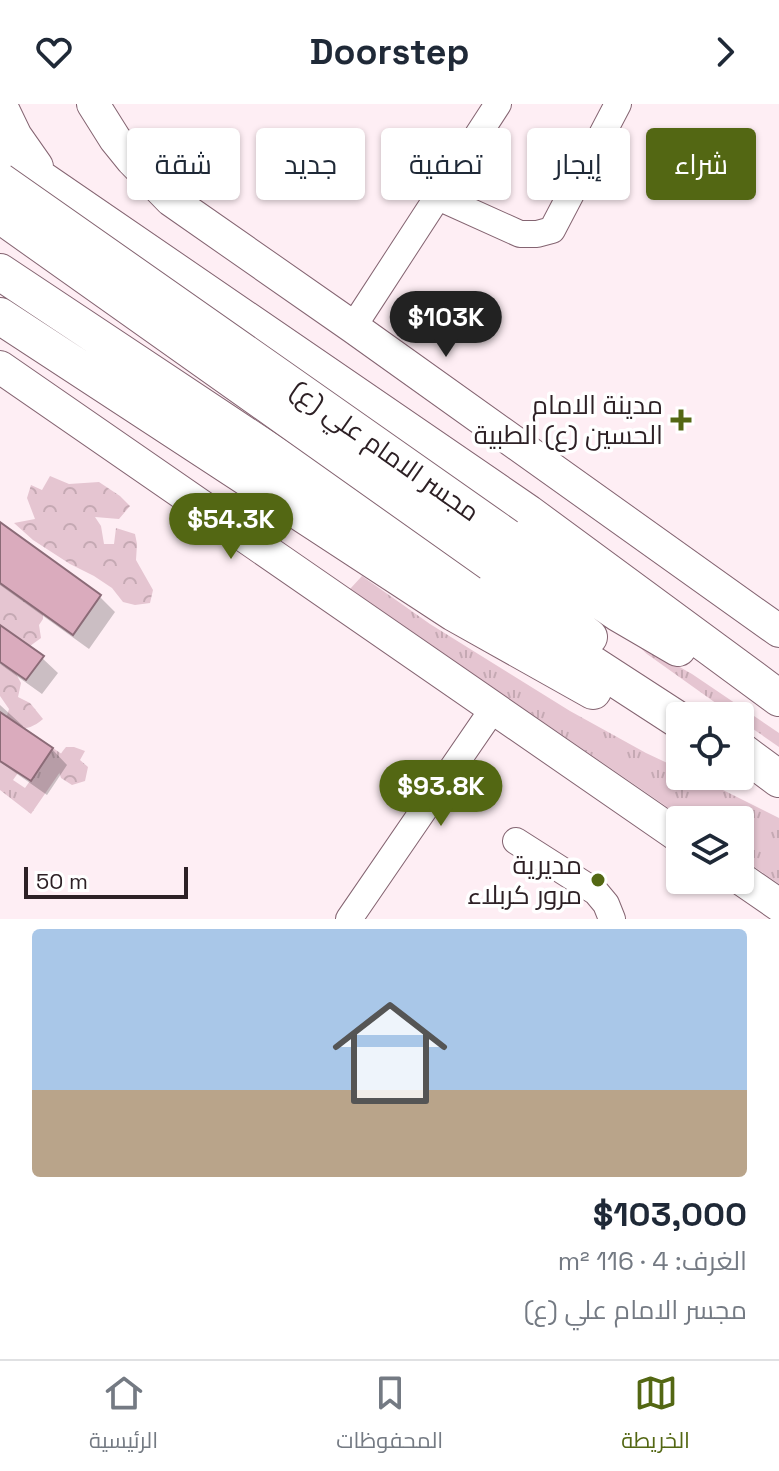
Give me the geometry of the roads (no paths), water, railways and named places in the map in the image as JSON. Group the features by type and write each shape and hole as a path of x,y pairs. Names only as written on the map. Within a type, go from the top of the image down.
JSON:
{"highway":[{"path":"0,108 27,158 62,193"},
{"path":"0,151 528,513 779,698"},
{"name":"مجسر الامام علي (ع)","path":"0,181 499,550 678,702"},
{"name":"مجسر الامام علي (ع)","path":"0,215 499,550 618,613 779,708"},
{"path":"59,311 113,228"},
{"path":"0,272 666,713"},
{"path":"0,316 454,613 587,688 666,717"},
{"path":"754,761 779,781"},
{"path":"754,767 779,781"}],"main road":[{"path":"93,104 132,160 171,200 779,631"},
{"path":"0,367 666,827"},
{"path":"754,888 779,905"}],"street":[{"path":"483,128 498,104"},
{"path":"445,200 520,234 552,230 618,104"},
{"path":"353,327 436,200"},
{"path":"349,919 493,709"},
{"path":"516,841 596,892 606,904 612,919"}],"place":[{"name":"مدينة الامام الحسين (ع) الطبية","path":"681,420"},
{"name":"مديرية مرور كربلاء","path":"598,880"}]}
